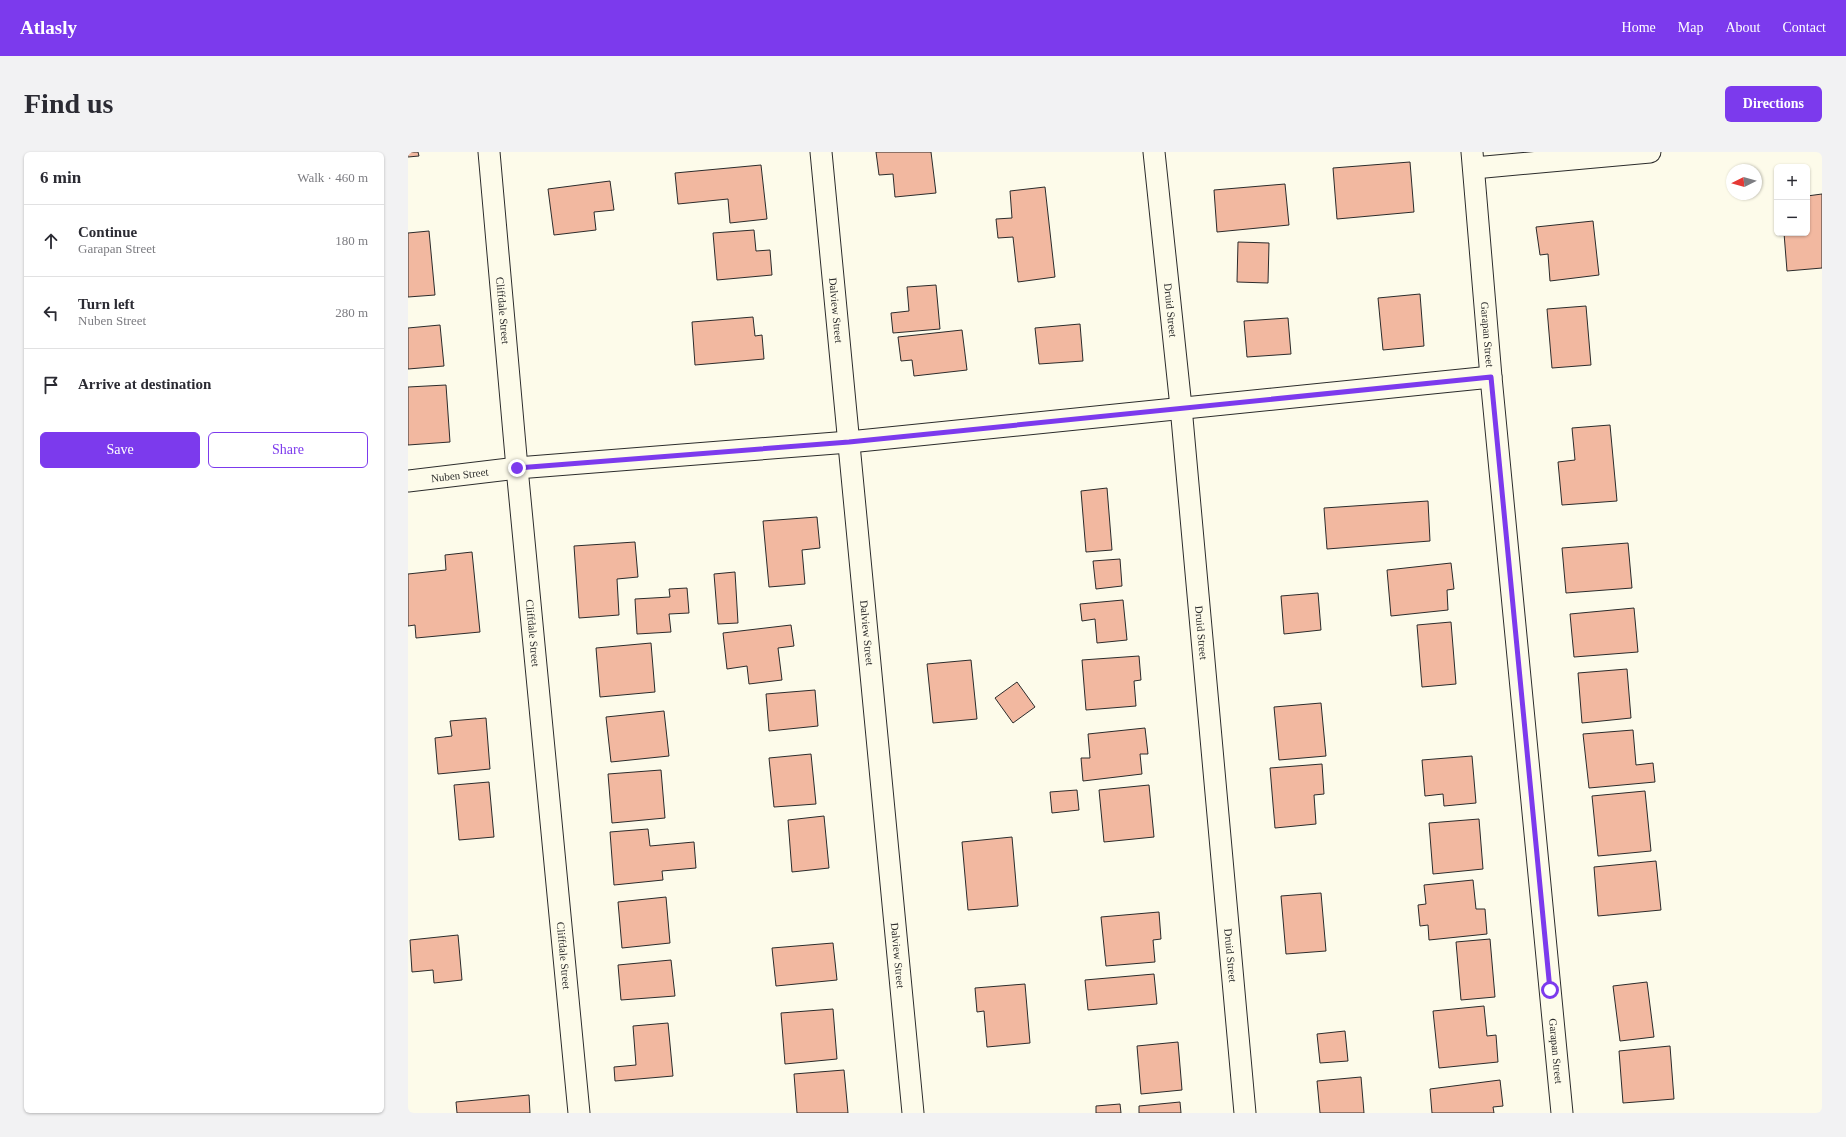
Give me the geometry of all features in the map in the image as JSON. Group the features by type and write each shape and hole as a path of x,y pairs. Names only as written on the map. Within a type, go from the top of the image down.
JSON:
{"street":[{"name":"Cliffdale Street","path":"489,152 517,468 579,1113"},
{"name":"Dalview Street","path":"821,152 913,1113"},
{"name":"Druid Street","path":"1154,152 1181,407 1245,1113"},
{"path":"1473,160 1650,152"},
{"name":"Garapan Street","path":"1473,160 1491,377 1562,1113"},
{"name":"Nuben Street","path":"408,482 517,468 849,442 1181,407 1491,377"}],"building":[{"path":"408,152 418,152 419,156 408,157"},
{"path":"876,152 931,152 936,193 895,197 893,174 879,175"},
{"path":"1410,162 1414,212 1337,219 1333,168"},
{"path":"761,165 767,219 730,223 728,199 678,204 675,173"},
{"path":"610,181 614,210 594,212 596,230 554,235 548,189"},
{"path":"1285,184 1289,225 1217,232 1214,190"},
{"path":"1045,187 1055,277 1018,282 1013,237 998,238 996,219 1012,218 1010,191"},
{"path":"1822,194 1822,268 1787,271 1784,236 1810,236 1810,196"},
{"path":"1593,221 1599,275 1550,281 1548,254 1540,255 1536,227"},
{"path":"754,230 756,251 770,250 772,275 717,280 713,233"},
{"path":"429,231 435,295 408,297 408,233"},
{"path":"1238,242 1269,243 1268,283 1237,282"},
{"path":"936,285 940,329 893,333 891,313 909,311 907,287"},
{"path":"1420,294 1424,346 1383,350 1378,298"},
{"path":"1586,306 1591,365 1552,368 1547,309"},
{"path":"753,317 755,336 762,335 764,359 695,365 692,322"},
{"path":"1288,318 1291,354 1247,357 1244,321"},
{"path":"1080,324 1083,361 1039,364 1035,328"},
{"path":"440,325 444,366 408,369 408,328"},
{"path":"962,330 967,370 914,376 912,360 901,361 898,337"},
{"path":"446,385 450,442 408,445 408,387"},
{"path":"1610,425 1617,501 1562,505 1558,462 1575,460 1572,428"},
{"path":"1107,488 1112,550 1086,552 1081,491"},
{"path":"1428,501 1430,541 1327,549 1324,508"},
{"path":"817,517 820,548 802,550 805,584 769,587 763,521"},
{"path":"635,542 638,577 617,579 619,615 579,618 574,546"},
{"path":"1628,543 1632,588 1566,593 1562,548"},
{"path":"472,552 480,632 416,638 415,625 408,626 408,574 446,570 445,555"},
{"path":"1120,559 1122,586 1096,589 1093,561"},
{"path":"1451,563 1454,589 1447,590 1448,610 1391,616 1387,570"},
{"path":"735,572 738,623 718,624 714,574"},
{"path":"687,588 689,613 669,614 671,632 637,634 635,599 670,597 669,589"},
{"path":"1318,593 1321,630 1284,634 1281,596"},
{"path":"1123,600 1127,640 1097,643 1095,619 1082,621 1080,604"},
{"path":"1634,608 1638,652 1574,657 1570,614"},
{"path":"1451,622 1456,684 1422,687 1417,625"},
{"path":"791,625 794,646 778,648 782,680 749,684 747,666 727,669 723,633"},
{"path":"651,643 655,692 600,697 596,648"},
{"path":"1139,656 1141,680 1134,681 1136,706 1086,710 1082,660"},
{"path":"971,660 977,719 933,723 927,664"},
{"path":"1627,669 1631,718 1582,723 1578,673"},
{"path":"1017,682 1035,707 1013,723 995,698"},
{"path":"815,690 818,726 769,731 766,694"},
{"path":"1321,703 1326,756 1279,760 1274,707"},
{"path":"664,711 669,756 611,762 606,717"},
{"path":"486,718 490,769 438,774 435,738 452,736 450,721"},
{"path":"1145,728 1148,754 1140,754 1142,774 1083,781 1081,758 1090,758 1088,734"},
{"path":"1633,730 1636,765 1653,763 1655,782 1589,788 1583,734"},
{"path":"811,754 816,804 774,807 769,758"},
{"path":"1472,756 1476,803 1444,806 1443,794 1425,796 1422,760"},
{"path":"1322,764 1324,794 1314,795 1316,824 1275,828 1270,768"},
{"path":"661,770 665,818 612,823 608,774"},
{"path":"489,782 494,837 459,840 454,785"},
{"path":"1149,785 1154,837 1104,842 1099,790"},
{"path":"1077,790 1079,810 1052,813 1050,792"},
{"path":"1645,791 1651,851 1598,856 1592,796"},
{"path":"824,816 829,868 792,872 788,820"},
{"path":"1479,819 1483,869 1433,874 1429,823"},
{"path":"648,829 650,846 694,842 696,868 662,871 663,880 614,885 610,832"},
{"path":"1012,837 1018,906 968,910 962,842"},
{"path":"1656,861 1661,910 1598,916 1594,867"},
{"path":"1473,880 1476,909 1485,909 1487,934 1429,940 1428,925 1420,926 1418,905 1426,904 1424,885"},
{"path":"1321,893 1326,951 1286,954 1281,896"},
{"path":"666,897 670,943 622,948 618,902"},
{"path":"1159,912 1161,939 1153,940 1155,962 1106,966 1101,917"},
{"path":"458,935 462,980 434,983 433,970 412,972 410,940"},
{"path":"1490,939 1495,997 1461,1000 1456,942"},
{"path":"833,943 837,980 776,986 772,948"},
{"path":"671,960 675,996 621,1000 618,965"},
{"path":"1154,974 1157,1004 1088,1010 1085,980"},
{"path":"1647,982 1654,1037 1620,1041 1613,986"},
{"path":"1025,984 1030,1043 987,1047 984,1011 977,1012 975,988"},
{"path":"1484,1006 1487,1036 1496,1035 1498,1062 1439,1068 1433,1011"},
{"path":"833,1009 837,1059 785,1064 781,1013"},
{"path":"668,1023 673,1076 615,1081 614,1067 636,1065 633,1026"},
{"path":"1345,1031 1348,1061 1320,1063 1317,1034"},
{"path":"1178,1042 1182,1090 1141,1094 1137,1046"},
{"path":"1670,1046 1674,1099 1623,1103 1619,1051"},
{"path":"844,1070 848,1113 797,1113 794,1074"},
{"path":"1361,1077 1364,1113 1320,1113 1317,1081"},
{"path":"1500,1080 1503,1106 1493,1107 1494,1113 1432,1113 1430,1089"},
{"path":"529,1095 530,1113 457,1113 456,1102"},
{"path":"1180,1102 1181,1113 1139,1113 1139,1106"},
{"path":"1120,1104 1121,1113 1096,1113 1096,1106"}],"route":[{"path":"517,468 849,442 1181,407 1491,377 1550,990"}]}
